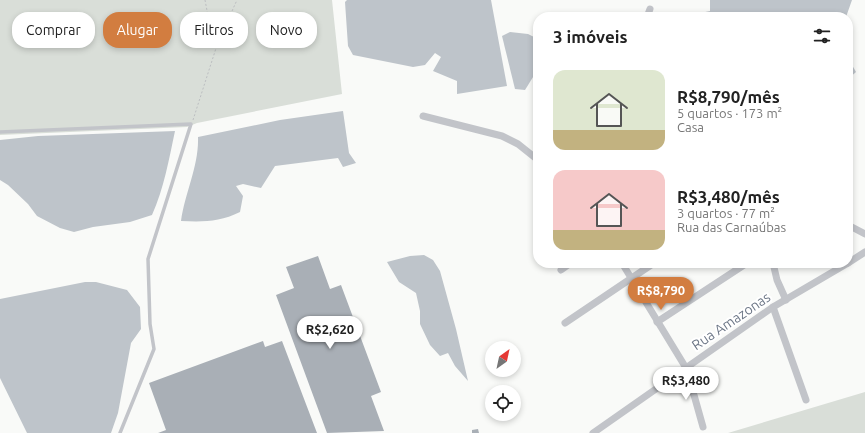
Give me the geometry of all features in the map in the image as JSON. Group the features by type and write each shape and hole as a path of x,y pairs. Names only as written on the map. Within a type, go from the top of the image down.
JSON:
{"street":[{"path":"423,116 502,136 518,144 533,156"},
{"path":"853,228 865,234"},
{"name":"Rua Amazonas","path":"853,260 865,252"},
{"path":"625,268 684,369 694,395 703,427"},
{"path":"565,323 647,268"},
{"path":"657,322 739,268"},
{"path":"774,268 777,280 786,300"},
{"name":"Rua Amazonas","path":"593,433 773,307 840,268"},
{"path":"773,307 806,400"}],"lane":[{"path":"0,132 191,124 148,259 150,324 154,349 120,433"}],"path":[{"path":"205,0 208,12"},
{"path":"232,12 237,0"},
{"path":"191,124 216,48"}],"shaded area":[{"path":"0,0 332,0 342,94 197,123 187,127 0,135"},
{"path":"347,0 491,0 507,86 457,94 457,81 433,71 441,57 435,53 425,65 413,67 353,55 348,46 345,2"},
{"path":"710,0 852,0 848,12 705,12 710,11"},
{"path":"510,32 528,34 533,36 533,77 525,90 515,89 502,36"},
{"path":"853,67 856,72 853,75"},
{"path":"343,111 349,153 356,163 343,167 338,158 275,166 261,188 243,184 236,186 243,196 240,212 218,220 181,221 185,200 194,169 198,148 198,137 280,120"},
{"path":"175,131 163,184 152,215 130,222 93,227 74,232 60,228 37,216 28,204 8,185 0,180 0,140 38,136"},
{"path":"424,255 433,260 440,271 468,381 455,366 448,353 440,356 430,345 420,324 420,311 416,293 399,282 387,262 410,256"},
{"path":"85,282 96,282 127,290 140,307 141,329 131,343 118,413 111,433 27,433 0,378 0,299"},
{"path":"865,392 865,433 728,433"}],"building":[{"path":"318,256 330,289 341,285 381,392 371,396 384,431 327,433 276,295 294,288 286,267"},
{"path":"263,341 265,347 282,341 317,433 158,433 166,430 149,383"},
{"path":"478,429 479,433 472,433 472,430"}]}
